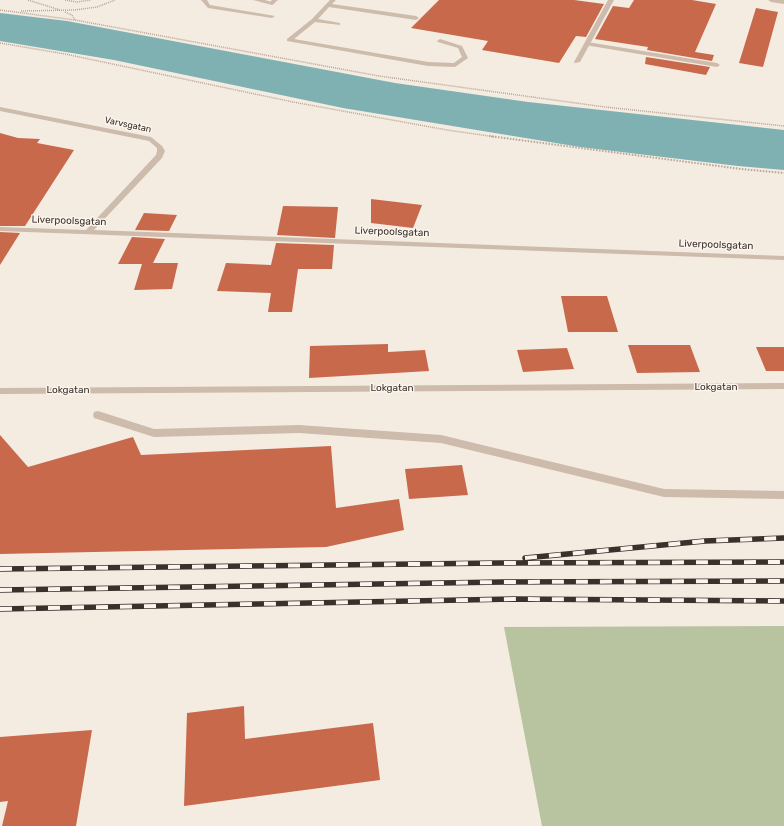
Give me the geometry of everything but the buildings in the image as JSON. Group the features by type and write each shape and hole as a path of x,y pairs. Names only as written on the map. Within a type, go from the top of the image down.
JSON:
{"street":[{"path":"204,0 208,6 272,16"},
{"path":"256,0 274,1"},
{"path":"333,0 314,20 289,40 428,64 455,65 465,58 460,47 440,40"},
{"path":"577,62 611,0"},
{"path":"771,0 784,2"},
{"path":"328,5 416,18"},
{"path":"314,20 338,24"},
{"path":"587,44 717,65"},
{"name":"Varvsgatan","path":"0,109 151,139 160,147 161,151 159,156 88,232"},
{"name":"Liverpoolsgatan","path":"0,229 784,258"},
{"name":"Lokgatan","path":"0,391 784,386"},
{"path":"98,414 154,433 299,429 441,439 664,493 784,495"}],"path":[{"path":"30,0 63,11 72,15 75,20"},
{"path":"65,0 77,2 91,0"},
{"path":"12,11 63,11 97,7 115,0"},
{"path":"0,42 72,55 293,102 447,130 741,169 784,173"}],"green space":[{"path":"784,626 784,826 542,826 504,627"}],"water":[{"path":"0,13 67,21 395,83 528,102 784,130 784,170 580,147 343,108 114,60 0,41"}],"railway":[{"path":"525,558 705,541 784,538"},
{"path":"0,569 499,563 784,562"},
{"path":"0,590 503,582 784,581"},
{"path":"0,609 514,599 784,601"}]}
